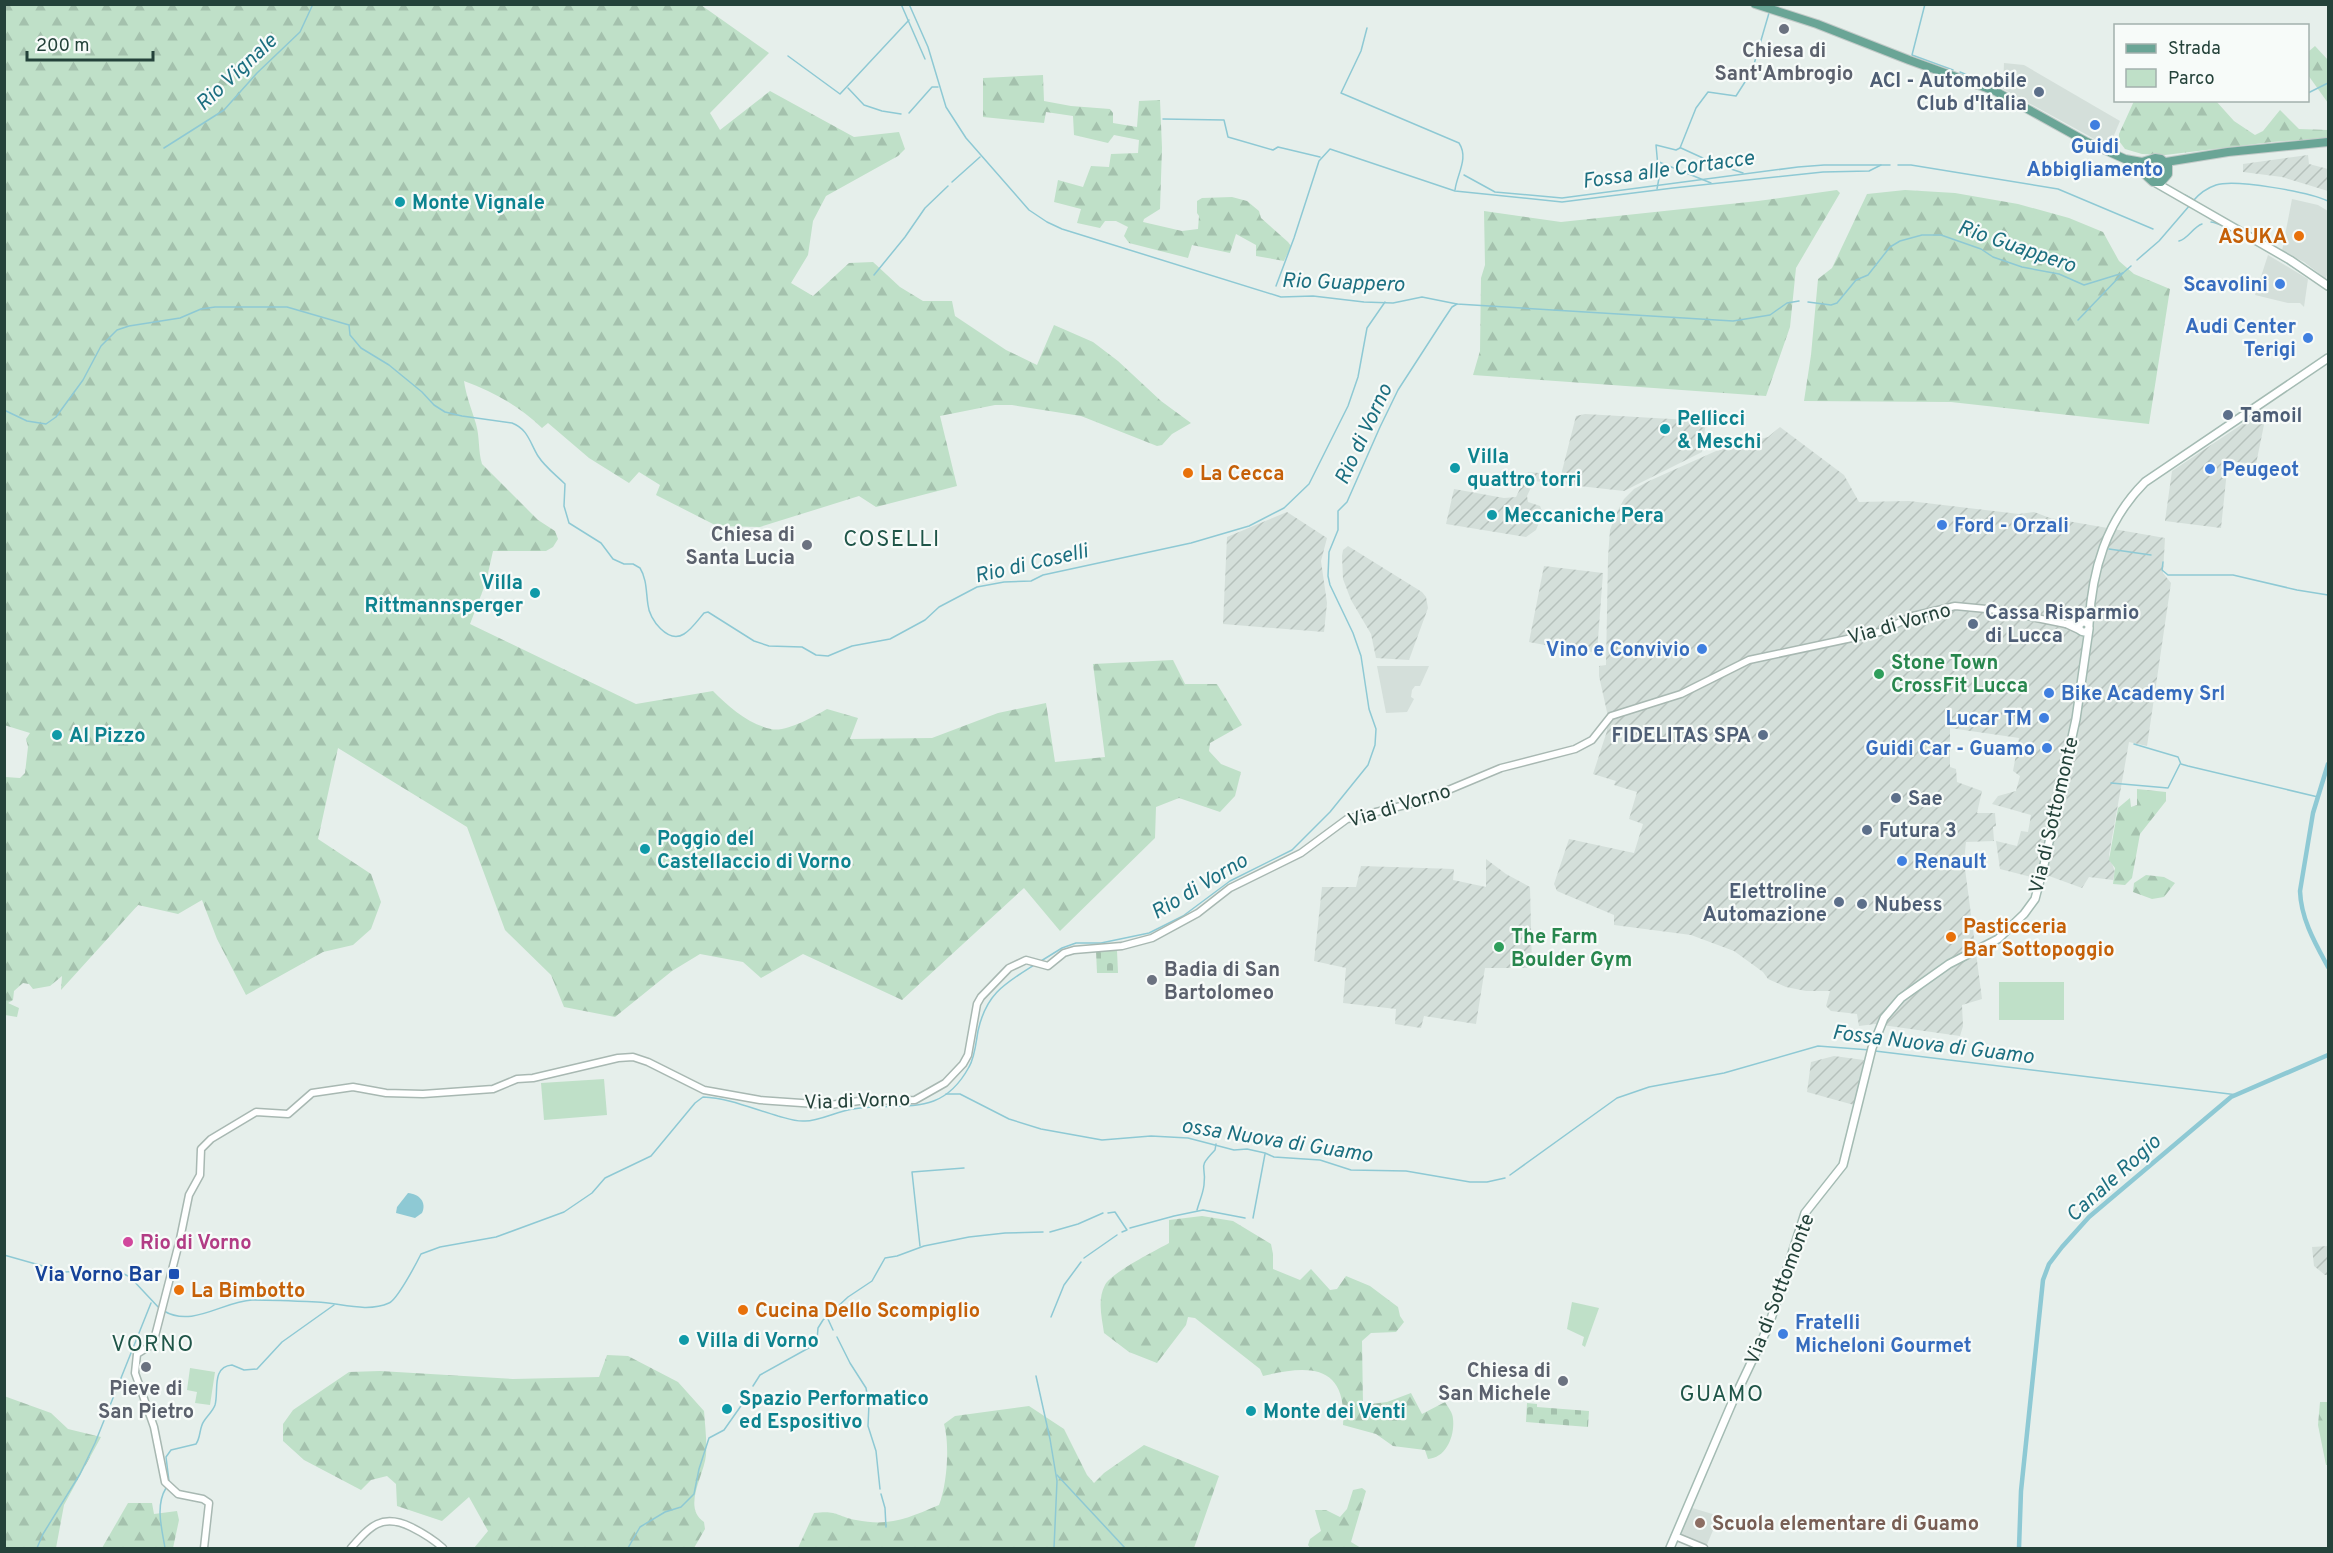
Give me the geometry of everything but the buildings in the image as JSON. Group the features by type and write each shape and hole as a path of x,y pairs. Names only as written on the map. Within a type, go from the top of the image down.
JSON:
{"main road":[{"path":"1755,4 1817,24 1995,91 2087,142 2130,161 2145,174 2148,180 2197,205 2288,259 2328,286"},
{"path":"2130,161 2148,161 2156,158 2166,162 2250,149 2328,142"},
{"path":"2155,183 2161,182 2176,164 2186,159"},
{"path":"2145,174 2148,161"},
{"path":"2166,162 2175,193"},
{"name":"Via di Sottomonte","path":"1670,1548 1732,1403 1769,1325 1805,1213 1843,1165 1877,1030 1892,1007 1949,964 1998,939 2024,914 2035,899 2076,719 2086,644 2085,627 2096,572 2105,539 2120,511 2145,482 2328,358"}],"street":[{"name":"Via di Vorno","path":"204,1548 209,1503 203,1499 178,1494 167,1485 154,1427 135,1373 137,1354 153,1344 189,1195 200,1175 200,1155 204,1145 256,1112 286,1114 292,1112 312,1092 353,1087 386,1093 423,1094 493,1089 517,1079 534,1078 618,1058 633,1057 704,1090 760,1100 830,1105 859,1101 915,1100 945,1083 963,1064 969,1048 977,1004 1009,968 1021,961 1032,960 1048,966 1064,953 1074,950 1122,946 1152,938 1198,913 1230,888 1301,853 1347,819 1422,801 1501,768 1575,749 1592,740 1611,716 1682,694 1749,660 1871,634 1922,613 1955,606 1997,610 2085,627"},
{"path":"351,1548 362,1535 378,1524 396,1520 415,1529 443,1548"},
{"path":"1675,1536 1704,1548"}],"shaded area":[{"path":"2004,63 2024,65 2120,121 2109,147 2003,89"},
{"path":"2308,155 2309,164 2328,169 2328,191 2282,177 2243,172 2243,164"},
{"path":"2292,199 2318,205 2328,211 2326,279 2304,262 2282,251"},
{"path":"2268,255 2308,279 2304,307 2300,303 2288,303 2255,295"},
{"path":"2265,409 2267,410 2256,464 2228,461 2221,528 2165,521 2172,471"},
{"path":"1585,414 1706,421 1702,452 1624,491 1534,481 1527,496 1528,502 1540,506 1543,513 1536,530 1526,537 1446,524 1454,489 1504,498 1516,497 1528,472 1561,475 1576,416"},
{"path":"1780,427 1844,475 1859,502 1909,501 2019,514 2034,512 2050,518 2165,538 2163,573 2171,583 2147,746 2129,742 2109,855 2115,872 2113,880 2089,877 2082,888 2049,876 2043,880 2000,869 1996,841 2017,846 2021,831 2028,832 2031,815 1992,804 1998,796 2016,791 2020,776 2013,771 2019,738 1950,728 1950,767 1956,769 1957,782 1982,791 1977,813 1995,813 1996,826 1993,827 1994,841 1966,842 1964,861 1982,999 1962,1005 1963,1026 1960,1036 1875,1024 1859,1026 1857,1014 1831,1011 1826,1006 1830,991 1806,991 1786,987 1768,979 1763,972 1734,951 1691,935 1614,925 1614,915 1557,891 1554,884 1569,839 1634,853 1643,824 1629,819 1637,792 1614,785 1616,781 1593,774 1607,731 1607,712 1599,666 1606,665 1608,557 1610,530 1617,512 1624,499 1634,489 1649,481 1716,451 1768,437"},
{"path":"1287,512 1327,538 1321,561 1327,603 1324,632 1223,624 1227,537"},
{"path":"1348,546 1422,592 1426,597 1428,608 1409,660 1376,658 1371,634 1351,600 1343,579 1342,556 1343,550"},
{"path":"1544,566 1603,573 1597,652 1576,651 1529,642"},
{"path":"1377,666 1429,666 1420,686 1415,686 1412,690 1411,697 1414,699 1407,712 1386,713"},
{"path":"1486,859 1506,874 1530,887 1532,968 1485,968 1476,1024 1424,1016 1421,1028 1395,1024 1396,1009 1343,1003 1346,968 1314,961 1322,887 1356,887 1361,866 1454,869 1453,880 1486,887"},
{"path":"1834,1056 1864,1060 1854,1105 1807,1092 1811,1062"},
{"path":"2328,1246 2328,1275 2325,1275 2314,1266 2312,1247"},
{"name":"Scuola elementare di Guamo","path":"1689,1507 1719,1516 1706,1547 1682,1535 1680,1530"}],"green space":[{"path":"5,4 701,5 769,53 710,113 720,130 770,91 854,137 899,132 905,149 898,156 826,196 813,221 808,255 791,283 813,296 849,263 873,262 900,287 923,301 952,301 955,316 1006,350 1037,365 1054,325 1093,342 1118,361 1161,401 1191,423 1172,434 1162,445 1157,446 1081,416 1012,405 995,405 940,416 957,486 876,507 859,496 760,527 717,526 656,495 660,485 639,472 629,483 589,458 548,423 542,428 506,400 464,381 477,429 482,464 538,520 555,531 558,539 553,547 546,551 493,551 486,582 470,624 636,704 713,691 732,709 747,719 763,727 777,730 792,726 827,709 858,718 850,739 932,738 998,713 1046,703 1055,762 1105,757 1093,664 1173,660 1185,684 1217,684 1242,725 1210,743 1209,751 1221,764 1241,772 1235,796 1220,812 1179,798 1156,807 1155,838 1060,931 1024,888 902,1000 803,954 761,978 743,962 700,954 672,971 615,1017 564,1007 551,975 505,930 467,827 338,748 318,839 371,874 381,902 371,929 353,945 323,952 246,995 217,939 202,900 178,914 138,905 61,990 62,976 50,986 33,989 29,984 23,983 14,991 13,1000 8,1003 19,1008 17,1017 5,1015 5,777 20,778 25,773 28,747 26,739 30,733 4,725"},
{"path":"2315,46 2328,60 2328,103 2309,76 2309,51"},
{"path":"1043,75 1044,101 1110,109 1113,113 1113,123 1137,127 1139,101 1160,100 1162,148 1160,209 1143,222 1182,231 1198,229 1197,201 1202,198 1232,197 1247,201 1259,211 1261,218 1291,246 1284,261 1256,256 1256,245 1236,234 1230,253 1192,245 1188,258 1129,243 1124,236 1128,227 1116,221 1105,221 1100,228 1077,223 1081,209 1054,202 1058,180 1083,187 1091,166 1109,167 1111,154 1138,153 1139,140 1114,135 1108,143 1074,135 1073,116 1046,112 1044,123 983,117 983,78"},
{"path":"2134,102 2217,102 2234,121 2255,135 2263,131 2280,110 2299,129 2328,130 2328,138 2272,142 2165,155 2142,154 2125,149 2119,141 2119,134"},
{"path":"1837,190 1840,193 1796,268 1790,327 1766,396 1473,375 1480,351 1481,278 1485,265 1484,211 1561,222 1758,201"},
{"path":"1905,190 1955,193 2018,204 2069,218 2103,232 2119,261 2134,274 2170,289 2149,424 1951,402 1804,401 1818,279 1832,268 1867,194"},
{"path":"2137,789 2166,792 2166,801 2140,834 2132,878 2125,885 2113,884 2115,868 2109,860 2118,808 2130,798 2131,807 2137,805"},
{"path":"2146,875 2164,877 2175,883 2164,897 2152,899 2133,892 2134,883"},
{"path":"1117,950 1118,973 1097,973 1096,951"},
{"path":"1999,982 2064,982 2064,1020 1999,1020"},
{"path":"604,1079 607,1115 544,1120 541,1083"},
{"path":"1202,1216 1233,1221 1271,1244 1273,1269 1300,1280 1311,1269 1330,1290 1337,1289 1346,1276 1370,1286 1398,1307 1404,1322 1396,1332 1371,1333 1362,1341 1363,1405 1387,1402 1411,1393 1422,1414 1445,1402 1452,1415 1453,1426 1451,1439 1440,1455 1428,1459 1425,1450 1393,1446 1376,1434 1343,1425 1343,1405 1339,1390 1332,1380 1310,1370 1280,1372 1263,1376 1260,1369 1195,1318 1188,1317 1186,1325 1157,1363 1129,1352 1104,1333 1101,1297 1109,1280 1144,1256 1169,1243 1169,1220"},
{"path":"1572,1302 1599,1308 1585,1347 1582,1345 1584,1337 1567,1329"},
{"path":"607,1355 628,1356 678,1382 704,1411 706,1455 694,1500 698,1516 704,1522 705,1529 694,1548 474,1548 488,1531 469,1497 442,1521 397,1506 396,1484 387,1476 371,1480 361,1490 304,1460 283,1441 283,1424 293,1410 349,1372 380,1371 513,1379 599,1377"},
{"path":"190,1368 215,1372 210,1405 195,1403 197,1392 187,1390"},
{"path":"4,1396 51,1413 68,1429 101,1437 64,1505 56,1548 5,1548"},
{"path":"2320,1402 2328,1402 2328,1465 2326,1465 2318,1425"},
{"path":"1527,1403 1537,1404 1537,1407 1589,1411 1588,1427 1526,1422"},
{"path":"1029,1406 1064,1429 1087,1475 1094,1483 1104,1473 1144,1445 1219,1476 1194,1548 798,1548 814,1513 833,1513 868,1522 889,1522 939,1505 947,1465 944,1424 955,1416"},
{"path":"1362,1488 1366,1491 1351,1542 1361,1548 1310,1548 1308,1545 1310,1539 1321,1531 1315,1510 1326,1510 1340,1517 1347,1509 1353,1490"},
{"path":"128,1503 152,1503 154,1514 177,1511 179,1520 173,1548 102,1548"}],"water":[{"path":"408,1193 419,1197 423,1202 422,1213 415,1218 396,1213 397,1207"}],"waterway":[{"name":"Rio Vignale","path":"164,148 224,110 257,73 300,32 313,4"},
{"path":"901,4 925,59"},
{"name":"Rio Guappero","path":"909,4 928,47 946,107 966,138 1029,210 1062,229 1281,297 1313,296 1393,303 1422,297 1457,304 1733,321 1770,315 1787,303 1799,301"},
{"path":"1925,4 1912,55 1953,70"},
{"path":"1680,148 1696,108 1708,92 1736,96 1752,71 1769,13"},
{"path":"788,56 840,94 909,20"},
{"path":"1367,28 1361,51 1341,93 1459,143 1463,160 1455,190"},
{"path":"1960,72 1994,86"},
{"path":"2309,92 2328,83"},
{"path":"909,113 932,87 938,87"},
{"path":"848,88 864,105 901,114"},
{"path":"1163,119 1224,120 1228,137 1273,150 1278,147 1320,157"},
{"path":"1657,189 1659,178 1656,145 1676,150 1680,148"},
{"path":"1681,148 1743,173"},
{"name":"Fossa alle Cortacce","path":"1276,286 1319,161 1330,149 1455,191 1562,202 1823,172 1869,171 1881,165 1890,165"},
{"path":"952,182 980,157"},
{"path":"1659,162 1711,183"},
{"name":"Fossa alle Cortacce","path":"1464,175 1495,192 1562,198 1798,167 1881,165"},
{"path":"1898,165 1911,165 2058,189 2153,229"},
{"name":"Rio Guappero","path":"2193,201 2209,188 2226,184 2272,187 2328,201"},
{"path":"874,275 925,208 948,186"},
{"path":"2185,195 2194,200"},
{"name":"Rio Guappero","path":"2137,260 2159,241 2190,205"},
{"path":"2211,222 2234,231 2323,286"},
{"path":"2179,241 2202,224"},
{"name":"Rio Guappero","path":"1808,302 1831,305 1837,303 1856,280 1868,275 1890,247 1900,241 1922,235 1941,235 1981,249 1993,257 2022,267 2059,274 2084,285 2123,273 2131,266"},
{"path":"2078,320 2123,273"},
{"name":"Rio di Coselli","path":"4,410 27,421 46,424 56,417 83,380 101,346 117,330 129,326 180,318 201,309 215,307 287,307 349,325 350,335 361,348 389,365 445,412 512,423 522,429 541,460 565,484 564,506 569,523 601,543 613,559 640,568 645,581 649,611 666,633 672,636 684,634 704,613 708,612 754,641 769,646 802,647 816,655 828,656 852,646 890,639 925,620 939,607 977,587 1004,582 1031,581 1043,575 1191,543 1249,526 1284,508 1309,484 1348,406 1358,377 1367,328 1385,302"},
{"name":"Rio di Vorno","path":"1041,961 1062,948 1076,943 1101,943 1149,933 1183,916 1230,881 1292,850 1330,812 1368,765 1375,745 1376,729 1369,709 1361,656 1353,633 1330,585 1329,552 1338,530 1338,511 1347,502 1398,390 1452,307 1457,304"},
{"path":"2109,549 2151,555"},
{"path":"2163,562 2162,570 2168,575 2233,575 2328,595"},
{"path":"2134,744 2178,757 2181,764 2318,797"},
{"path":"2111,783 2168,788 2180,764"},
{"path":"2328,764 2313,813 2300,891 2306,921 2328,967"},
{"name":"Rio di Vorno","path":"164,1311 186,1317 252,1300 317,1302 363,1307 389,1303 401,1289 421,1254 440,1247 496,1237 564,1212 592,1193 605,1178 651,1156 695,1103 703,1097 732,1102 802,1121 811,1121 853,1109 918,1105 932,1101 946,1095 958,1084 969,1067 981,1018 991,999 1005,984 1034,965"},
{"name":"Fossa Nuova di Guamo","path":"1510,1175 1617,1098 1649,1087 1724,1073 1818,1046 1870,1050"},
{"name":"Fossa Nuova di Guamo","path":"1875,1051 2238,1095"},
{"name":"Canale Rogio","path":"2019,1548 2021,1491 2043,1280 2049,1264 2089,1217 2231,1097 2328,1055"},
{"name":"ossa Nuova di Guamo","path":"946,1094 960,1094 1009,1119 1041,1129 1102,1140 1151,1136 1188,1138 1234,1150 1247,1149 1274,1157 1320,1160 1351,1170 1406,1171 1470,1182 1487,1182 1505,1178"},
{"path":"1197,1210 1203,1192 1204,1164 1215,1150 1216,1144"},
{"path":"1253,1218 1265,1154"},
{"path":"920,1246 912,1172 964,1168"},
{"path":"1130,1228 1203,1210 1245,1218"},
{"path":"1108,1213 1115,1212 1127,1230 1122,1232"},
{"path":"1050,1232 1078,1224 1103,1213"},
{"path":"817,1340 818,1328 823,1320 848,1297 872,1281 885,1258 924,1246 969,1237 1043,1232"},
{"path":"1084,1258 1117,1235"},
{"name":"Rio di Vorno","path":"4,1255 64,1272 109,1270 120,1272 130,1277 160,1309"},
{"path":"1051,1317 1064,1285 1081,1262"},
{"path":"37,1548 43,1534 80,1474 95,1443 151,1303"},
{"path":"169,1481 166,1457 171,1450 196,1444 202,1424 215,1405 217,1380 221,1370 232,1365 244,1370 257,1369 282,1342 334,1305"},
{"path":"827,1317 833,1330"},
{"path":"837,1337 866,1388 869,1404 868,1426 876,1451 880,1489"},
{"path":"753,1386 760,1375 814,1345"},
{"path":"1036,1376 1057,1481 1054,1548"},
{"path":"628,1548 640,1527 665,1512 681,1507 694,1494 709,1438 724,1430 750,1393"},
{"path":"1057,1475 1125,1548"},
{"path":"165,1548 160,1510 166,1488"},
{"path":"881,1494 885,1508 886,1527"}],"place":[{"name":"Chiesa di Sant'Ambrogio","path":"1784,29"},
{"name":"ACI - Automobile Club d'Italia","path":"2039,92"},
{"name":"Guidi Abbigliamento","path":"2095,125"},
{"name":"Monte Vignale","path":"400,202"},
{"name":"ASUKA","path":"2299,236"},
{"name":"Scavolini","path":"2280,284"},
{"name":"Audi Center Terigi","path":"2308,338"},
{"name":"Tamoil","path":"2228,415"},
{"name":"Pellicci & Meschi","path":"1665,429"},
{"name":"Villa quattro torri","path":"1455,468"},
{"name":"Peugeot","path":"2210,469"},
{"name":"La Cecca","path":"1188,473"},
{"name":"Meccaniche Pera","path":"1492,515"},
{"name":"Ford - Orzali","path":"1942,525"},
{"name":"Chiesa di Santa Lucia","path":"807,545"},
{"name":"Villa Rittmannsperger","path":"535,593"},
{"name":"Cassa Risparmio di Lucca","path":"1973,624"},
{"name":"Vino e Convivio","path":"1702,649"},
{"name":"Stone Town CrossFit Lucca","path":"1879,674"},
{"name":"Bike Academy Srl","path":"2049,693"},
{"name":"Lucar TM","path":"2044,718"},
{"name":"Al Pizzo","path":"57,735"},
{"name":"FIDELITAS SPA","path":"1763,735"},
{"name":"Guidi Car - Guamo","path":"2047,748"},
{"name":"Sae","path":"1896,798"},
{"name":"Futura 3","path":"1867,830"},
{"name":"Poggio del Castellaccio di Vorno","path":"645,849"},
{"name":"Renault","path":"1902,861"},
{"name":"Elettroline Automazione","path":"1839,902"},
{"name":"Nubess","path":"1862,904"},
{"name":"Pasticceria Bar Sottopoggio","path":"1951,937"},
{"name":"The Farm Boulder Gym","path":"1499,947"},
{"name":"Badia di San Bartolomeo","path":"1152,980"},
{"name":"Rio di Vorno","path":"128,1242"},
{"name":"Via Vorno Bar","path":"174,1274"},
{"name":"La Bimbotto","path":"179,1290"},
{"name":"Cucina Dello Scompiglio","path":"743,1310"},
{"name":"Fratelli Micheloni Gourmet","path":"1783,1334"},
{"name":"Villa di Vorno","path":"684,1340"},
{"name":"Pieve di San Pietro","path":"146,1367"},
{"name":"Chiesa di San Michele","path":"1563,1381"},
{"name":"Spazio Performatico ed Espositivo","path":"727,1409"},
{"name":"Monte dei Venti","path":"1251,1411"},
{"name":"Scuola elementare di Guamo","path":"1700,1523"}],"district":[{"name":"COSELLI","path":"892,538"},
{"name":"VORNO","path":"153,1343"},
{"name":"GUAMO","path":"1722,1393"}]}
